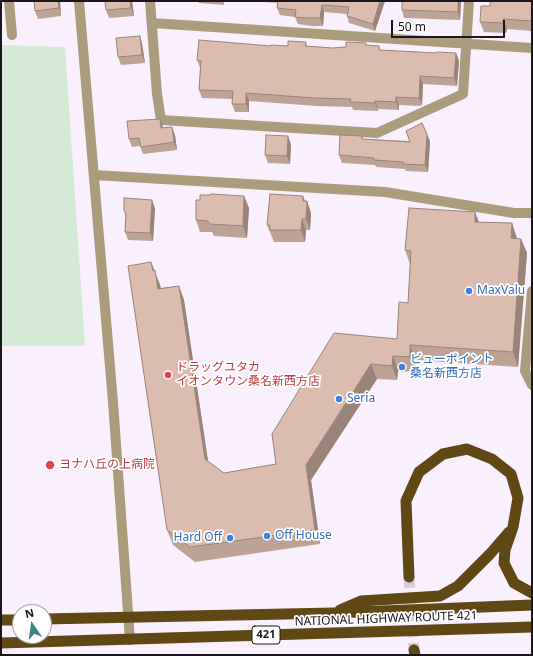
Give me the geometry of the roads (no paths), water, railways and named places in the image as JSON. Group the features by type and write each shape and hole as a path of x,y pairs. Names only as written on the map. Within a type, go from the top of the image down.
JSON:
{"highway":[{"path":"409,577 406,501 419,472 443,454 467,449 492,459 511,474 518,498 513,527 506,550 504,563 514,583 532,593"},
{"path":"334,613 361,601 440,596 458,586 490,554 513,527"},
{"name":"NATIONAL HIGHWAY ROUTE 421","path":"52,619 334,613 532,605"},
{"path":"1,620 12,620"},
{"name":"NATIONAL HIGHWAY ROUTE 421","path":"1,643 532,627"}],"street":[{"path":"9,1 12,35"},
{"path":"79,1 113,402 130,640"},
{"path":"150,1 161,120 378,133 463,94 469,1"},
{"path":"152,23 532,48"},
{"path":"94,175 385,192 514,213 532,213"},
{"path":"532,291 530,337 525,371 532,385"}],"tunnel":[{"path":"409,577 414,650"}],"place":[{"name":"MaxValu","path":"469,291"},
{"name":"ビューポイント 桑名新西方店","path":"402,367"},
{"name":"ドラッグユタカ イオンタウン桑名新西方店","path":"168,375"},
{"name":"Seria","path":"339,399"},
{"name":"ヨナハ丘の上病院","path":"50,465"},
{"name":"Off House","path":"267,536"},
{"name":"Hard Off","path":"230,538"}]}
